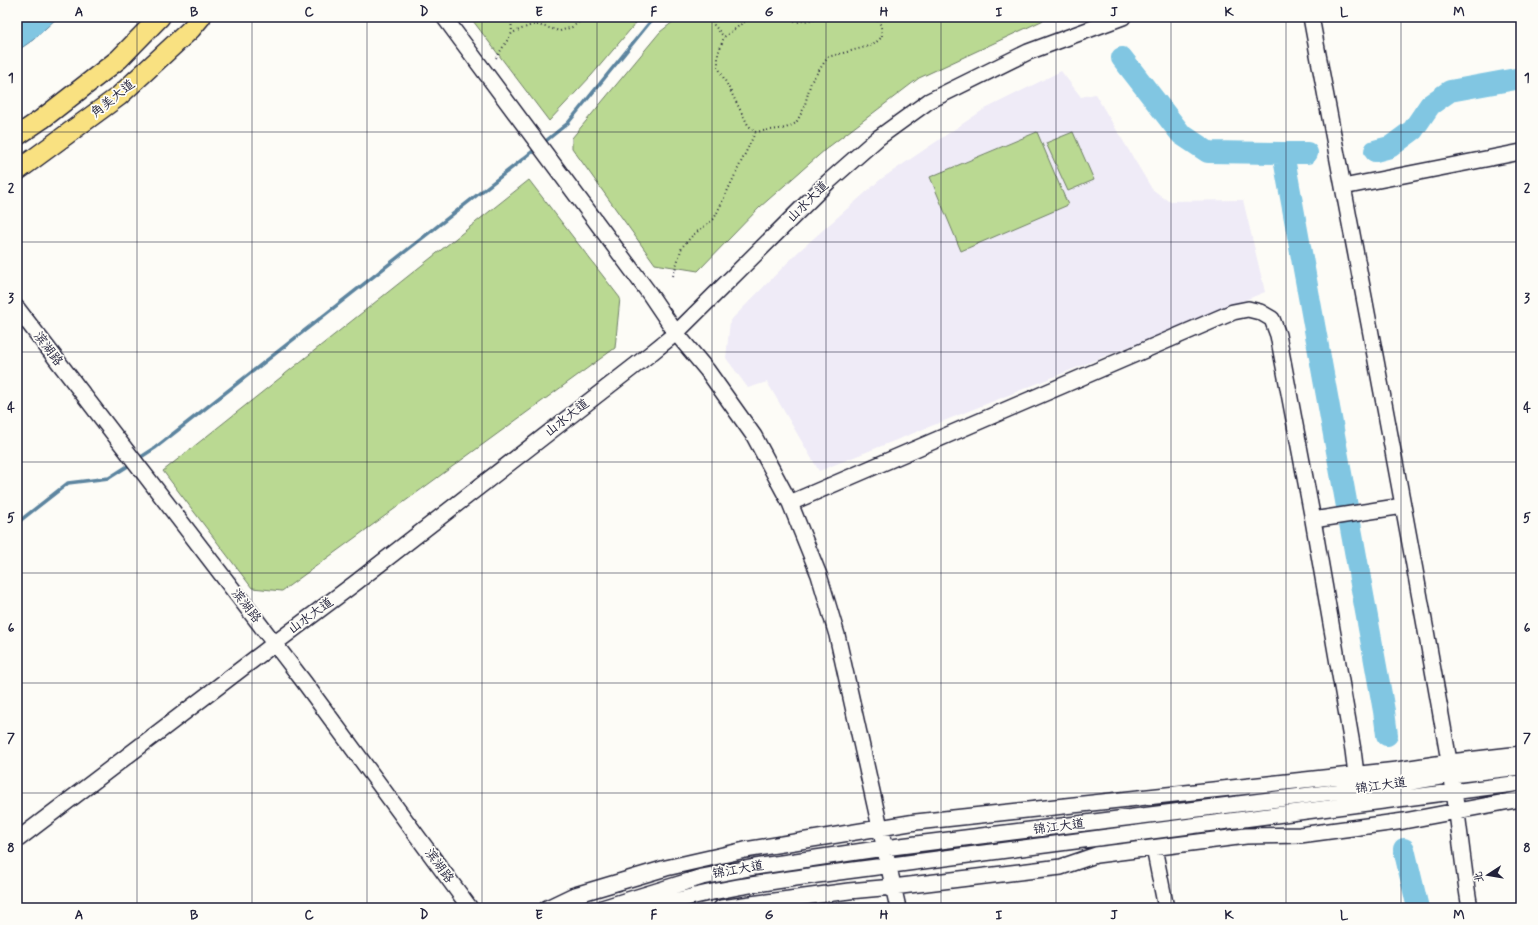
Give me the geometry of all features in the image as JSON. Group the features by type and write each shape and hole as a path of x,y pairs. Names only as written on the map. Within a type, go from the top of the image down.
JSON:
{"main road":[{"name":"角美大道","path":"17,136 42,119 119,59 160,17"},
{"name":"角美大道","path":"17,171 119,96 201,17"}],"street":[{"path":"444,17 754,436 790,503 819,575 837,635 898,908"},
{"name":"山水大道","path":"17,840 354,584 676,332 828,182 878,138 929,101 1028,52 1123,17"},
{"path":"1311,17 1451,769 1465,881 1470,908"},
{"path":"1343,187 1521,152"},
{"name":"滨湖路","path":"17,308 274,644 470,908"},
{"path":"790,503 1233,312 1248,309 1260,312 1272,319 1278,335 1320,519 1356,774"},
{"path":"1320,519 1403,506"},
{"path":"547,908 572,896 693,862 745,850 916,822 1356,774 1451,769 1521,754"},
{"name":"锦江大道","path":"602,908 702,877 755,867 884,848 1399,784 1451,769 1521,767"},
{"name":"锦江大道","path":"651,908 672,901 754,884 1521,783"},
{"path":"721,908 842,892 1061,867 1096,855 1246,836 1300,835 1404,821 1521,799"},
{"path":"1154,848 1166,908"}],"path":[{"path":"511,17 512,33"},
{"path":"496,58 512,33 528,26 538,25 560,31 572,27 584,17"},
{"path":"711,17 714,25 724,37"},
{"path":"750,17 724,37 718,54 718,67 748,125 755,132"},
{"path":"787,17 797,22 829,17"},
{"path":"755,132 786,128 796,123 804,108 811,82 828,57 873,45 882,37 881,25 874,17"},
{"path":"673,276 682,247 693,235 714,219 755,132"}],"shaded area":[{"path":"1061,71 1081,97 1095,94 1152,189 1168,201 1243,200 1265,292 819,471 767,382 748,388 726,358 730,321 798,252 881,179 983,110"}],"green space":[{"path":"470,17 641,17 591,76 549,121"},
{"path":"679,17 1050,17 919,78 826,149 760,207 698,271 655,264 572,148 572,138 660,32"},
{"path":"1037,132 1068,205 961,251 930,177"},
{"path":"1073,132 1094,180 1068,191 1046,143"},
{"path":"529,180 620,298 615,348 282,591 252,588 163,471"}],"water":[{"path":"17,17 58,17 33,40 17,51"}],"waterway":[{"path":"542,144 568,123 650,22 656,17"},
{"path":"1122,58 1181,134 1208,152 1283,153 1384,711 1387,735"},
{"path":"1375,151 1390,147 1413,130 1430,105 1450,91 1521,78"},
{"path":"138,459 155,448 537,148"},
{"path":"1283,153 1307,153"},
{"path":"17,523 68,483 109,478 131,464"},
{"path":"1404,849 1418,908"}]}
